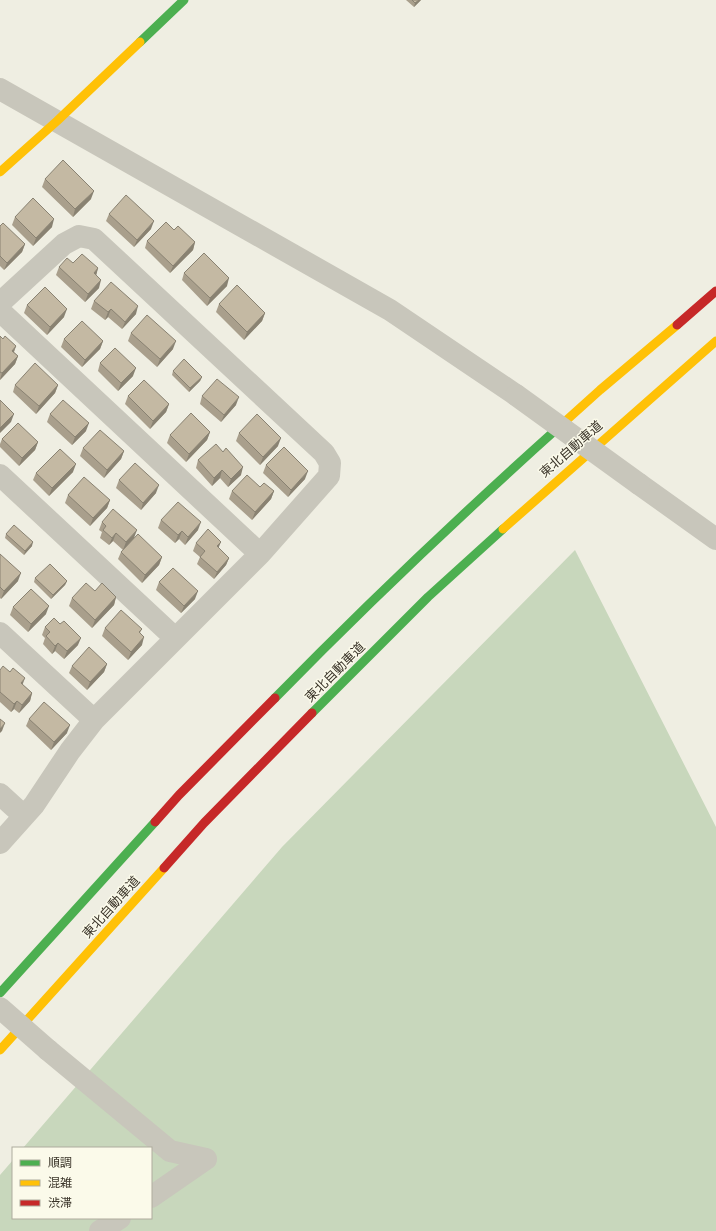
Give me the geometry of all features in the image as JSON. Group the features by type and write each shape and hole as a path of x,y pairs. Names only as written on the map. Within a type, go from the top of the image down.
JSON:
{"main road":[{"path":"0,172 184,0"},
{"name":"東北自動車道","path":"0,994 179,795 320,652 404,570 512,469 600,390 716,290"},
{"name":"東北自動車道","path":"0,1050 204,824 428,597 531,502 716,341"}],"street":[{"path":"0,89 390,310 516,395 716,539"},
{"path":"0,303 64,244 79,236 94,239 324,453 330,463 329,476 260,554 94,720 70,751 34,805 0,843"},
{"path":"0,311 260,554"},
{"path":"0,475 175,638"},
{"path":"0,634 94,720"},
{"path":"0,794 24,816"},
{"path":"0,1008 48,1050 170,1151 206,1159 152,1196"},
{"path":"100,1231 118,1219"}],"green space":[{"path":"575,550 716,827 716,1231 0,1231 0,1175 12,1161 12,1219 152,1219 152,1147 24,1147 282,847"}],"building":[{"path":"412,0 419,0 415,3"},
{"path":"63,160 94,191 75,209 45,179"},
{"path":"126,195 154,221 137,240 109,214"},
{"path":"33,198 54,219 36,238 15,217"},
{"path":"166,222 174,230 178,226 195,242 173,266 147,241"},
{"path":"3,223 25,244 7,263 0,256 0,226"},
{"path":"204,253 229,278 210,298 184,273"},
{"path":"82,254 98,268 94,273 101,280 88,294 59,267 67,258 73,263"},
{"path":"111,282 138,306 125,322 111,309 108,312 94,301"},
{"path":"237,285 265,313 247,332 219,304"},
{"path":"45,287 67,309 50,327 27,305"},
{"path":"147,315 176,341 160,359 131,333"},
{"path":"82,321 103,341 85,360 64,339"},
{"path":"0,336 3,339 5,336 16,346 12,351 18,356 2,373 0,372"},
{"path":"115,348 136,368 121,383 100,363"},
{"path":"184,359 202,377 190,388 173,371"},
{"path":"35,363 58,385 39,406 15,385"},
{"path":"217,379 239,397 224,415 202,396"},
{"path":"144,380 169,404 153,421 128,396"},
{"path":"0,400 14,414 0,428"},
{"path":"63,400 89,423 75,437 50,414"},
{"path":"191,413 210,432 189,454 170,435"},
{"path":"257,414 281,438 263,457 239,433"},
{"path":"18,423 38,442 22,458 2,439"},
{"path":"100,430 124,451 107,470 83,448"},
{"path":"216,444 223,452 226,448 243,467 231,479 222,470 214,478 198,460"},
{"path":"284,447 308,471 291,490 266,465"},
{"path":"60,449 76,464 52,488 36,473"},
{"path":"135,463 159,485 143,503 119,480"},
{"path":"247,475 260,487 264,483 274,491 255,512 232,491"},
{"path":"84,477 110,500 93,518 68,495"},
{"path":"178,502 201,522 188,537 182,531 178,535 161,520"},
{"path":"113,509 137,530 126,542 116,533 112,538 103,530 106,526 102,522"},
{"path":"14,525 33,542 25,551 6,534"},
{"path":"208,529 221,542 217,546 229,558 217,572 200,557 205,551 196,543"},
{"path":"138,534 162,557 145,575 121,552"},
{"path":"0,554 21,573 4,591 0,587"},
{"path":"50,564 67,581 53,595 35,578"},
{"path":"173,568 198,591 184,606 159,582"},
{"path":"86,583 95,591 102,583 116,597 95,620 72,598"},
{"path":"31,589 49,606 31,624 13,607"},
{"path":"121,610 142,629 139,632 144,637 131,652 105,628"},
{"path":"54,618 60,624 64,621 81,638 67,651 58,643 55,646 46,636 50,632 45,627"},
{"path":"89,647 107,664 90,682 72,666"},
{"path":"3,666 10,672 13,668 25,678 21,683 32,693 22,705 17,701 14,704 0,692 0,670"},
{"path":"44,702 70,725 54,742 29,719"},
{"path":"0,719 5,723 0,729"}],"traffic: fast":[{"path":"140,42 184,0"},
{"path":"275,698 415,560 560,426"},
{"path":"312,713 428,597 503,529"},
{"path":"0,993 155,822"}],"traffic: slow":[{"path":"0,172 57,121 140,42"},
{"path":"560,426 677,325"},
{"path":"503,529 716,341"},
{"path":"0,1050 164,868"}],"traffic: jam":[{"path":"677,325 716,291"},
{"path":"155,822 179,795 275,698"},
{"path":"164,868 204,823 312,713"}]}
